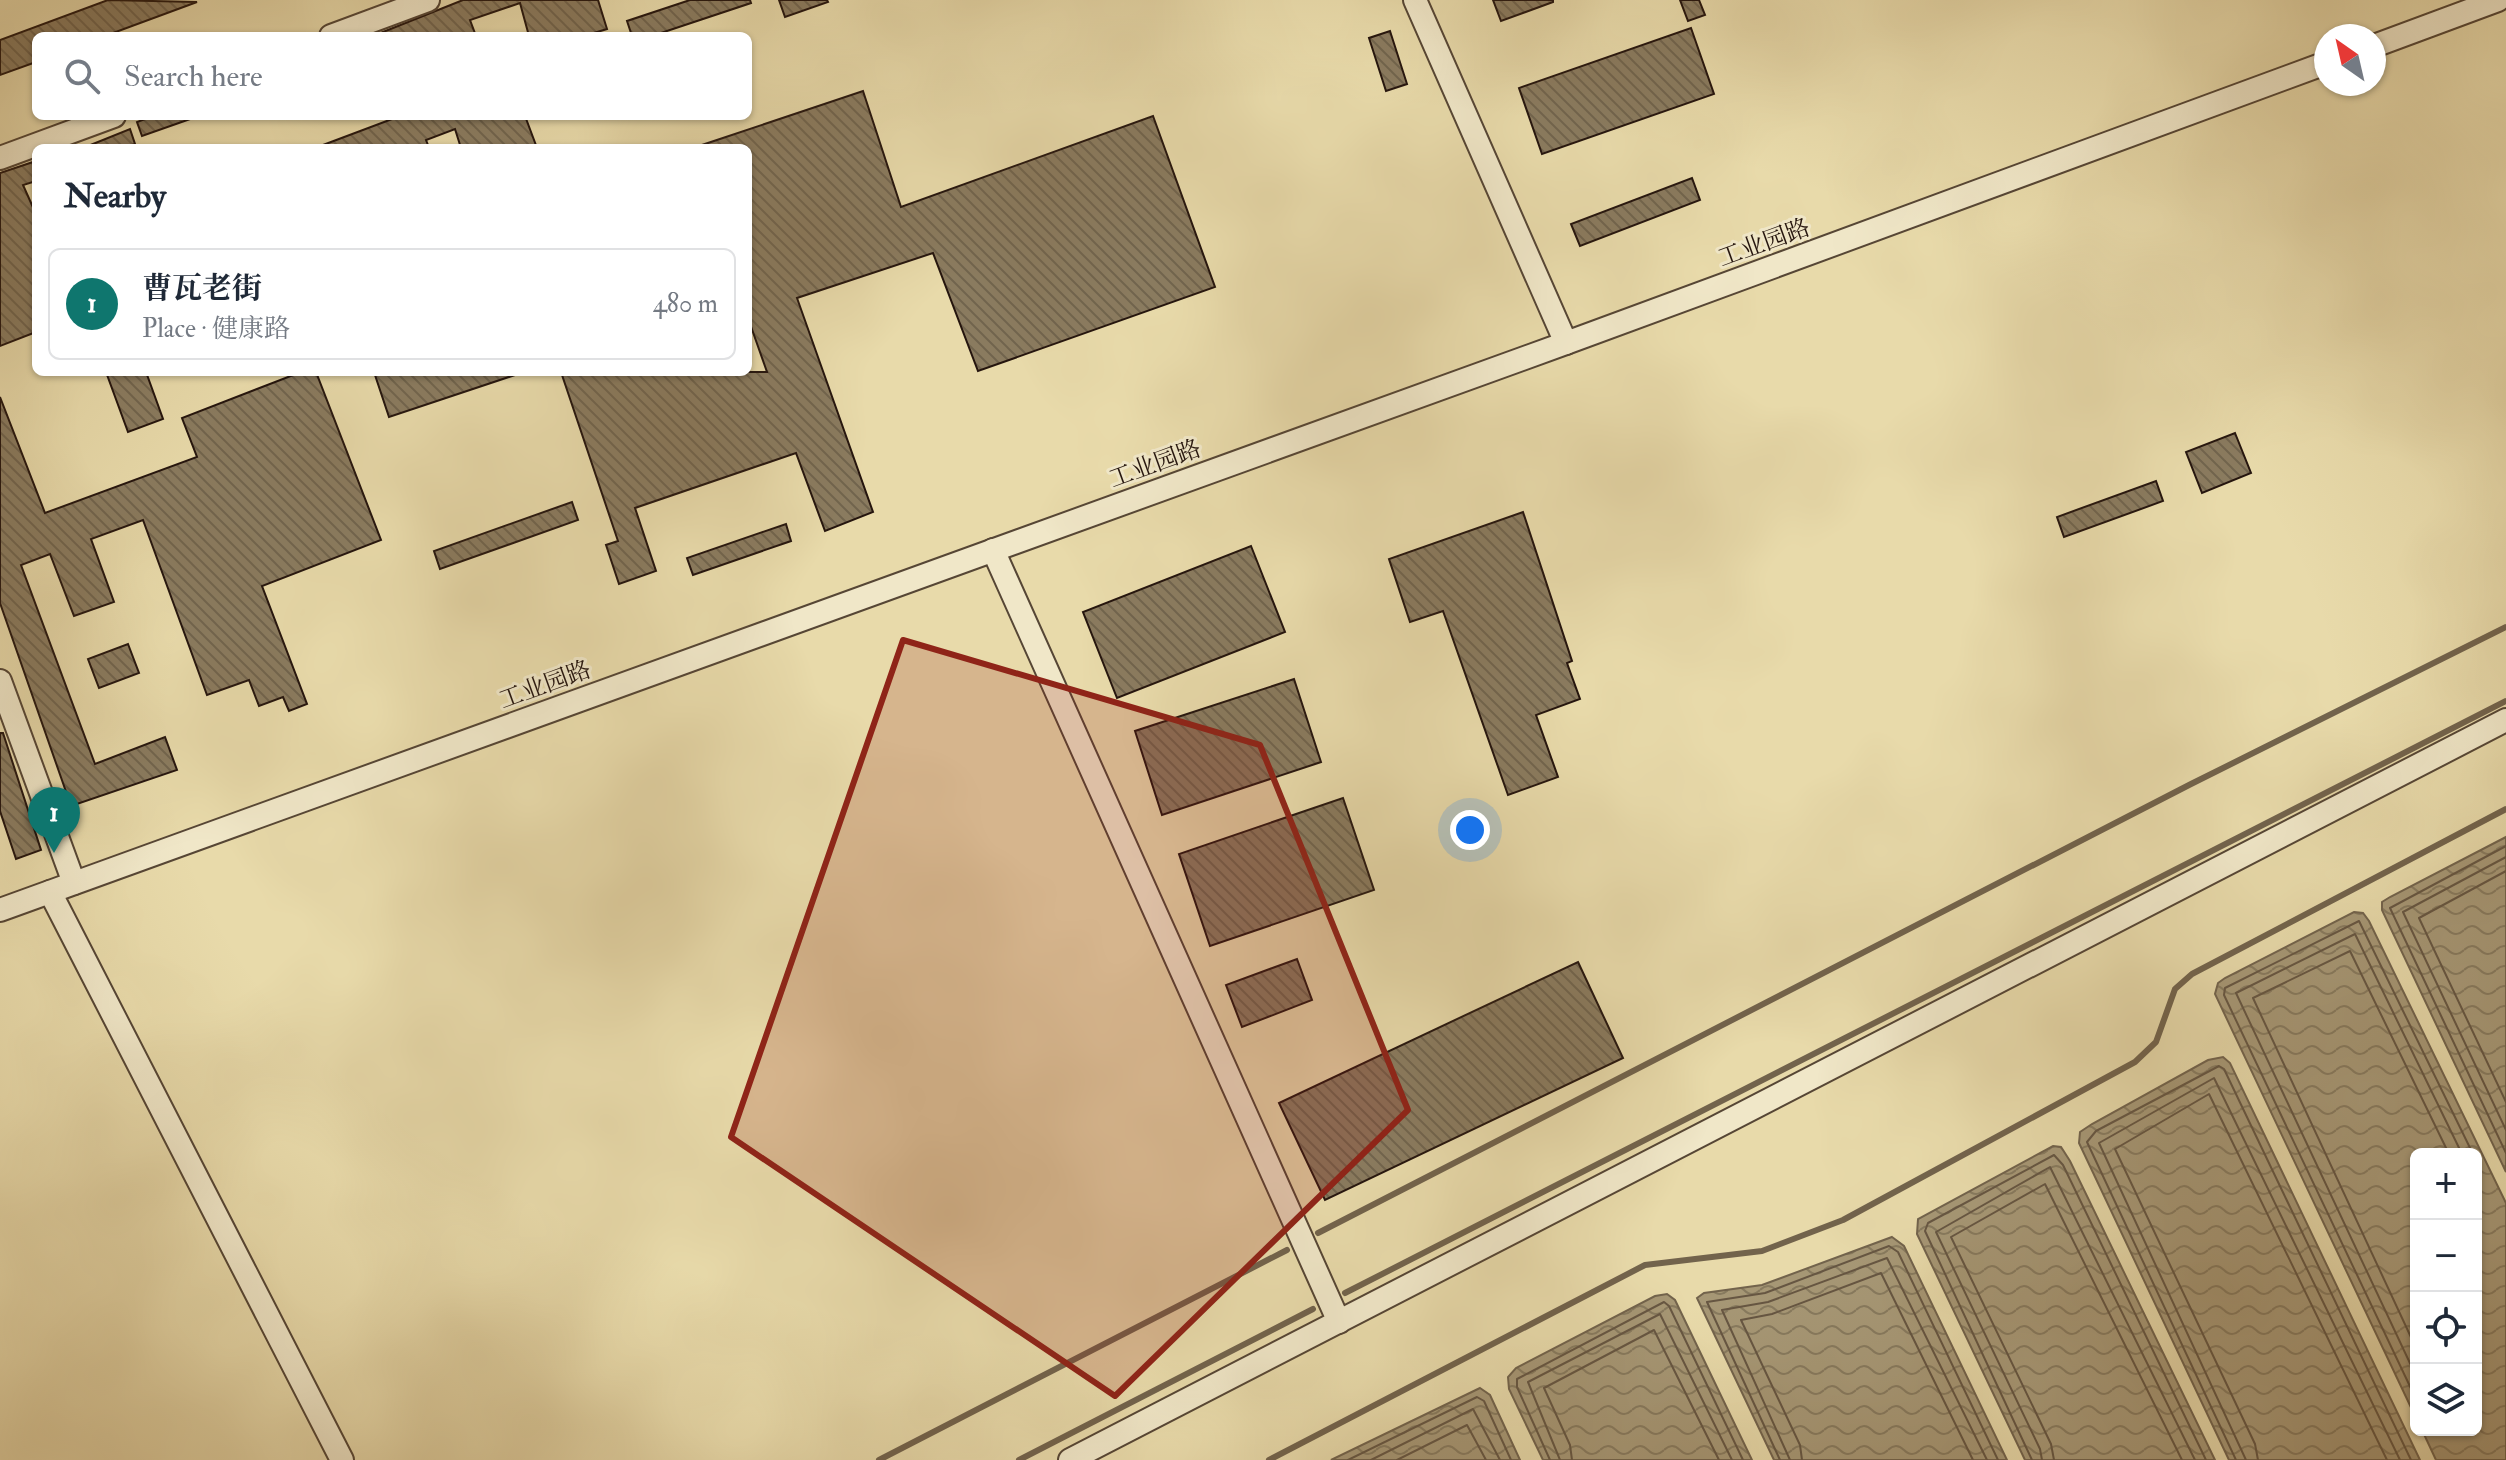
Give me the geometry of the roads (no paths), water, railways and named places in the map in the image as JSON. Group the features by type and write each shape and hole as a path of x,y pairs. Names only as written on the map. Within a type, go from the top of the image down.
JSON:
{"street":[{"path":"342,32 428,0"},
{"path":"1415,0 1566,343"},
{"path":"2386,42 2498,0"},
{"name":"工业园路","path":"0,910 1566,343 2314,67"},
{"path":"38,144 103,120"},
{"path":"0,158 32,146"},
{"path":"993,550 1339,1322"},
{"path":"0,681 74,883"},
{"path":"1070,1460 2506,720"},
{"path":"50,892 342,1460"}],"water":[{"path":"2506,837 2506,1172 2382,910 2382,902"},
{"path":"2354,912 2363,913 2479,1148 2410,1148 2410,1405 2215,994 2218,983"},
{"path":"2223,1057 2230,1063 2420,1460 2229,1460 2079,1143 2080,1132 2092,1124 2208,1060"},
{"path":"2053,1146 2061,1147 2070,1161 2215,1460 2025,1460 1917,1234 1918,1219"},
{"path":"2482,1154 2506,1203 2506,1460 2436,1460 2425,1436 2482,1436"},
{"path":"1892,1237 1904,1246 2007,1460 1774,1460 1697,1298 1704,1293 1762,1285"},
{"path":"1667,1294 1675,1300 1752,1460 1543,1460 1509,1389 1508,1377 1516,1368 1655,1296"},
{"path":"1480,1388 1490,1395 1520,1460 1331,1460"}],"waterway":[{"path":"1318,1233 2191,784 2506,627"},
{"path":"1345,1293 2506,701"},
{"path":"1269,1460 1645,1265 1762,1251 1843,1220 2135,1062 2156,1042 2175,989 2192,974 2506,809"},
{"path":"879,1460 1287,1250"},
{"path":"1019,1460 1313,1309"}],"place":[{"name":"曹瓦老街","path":"54,853"}]}
